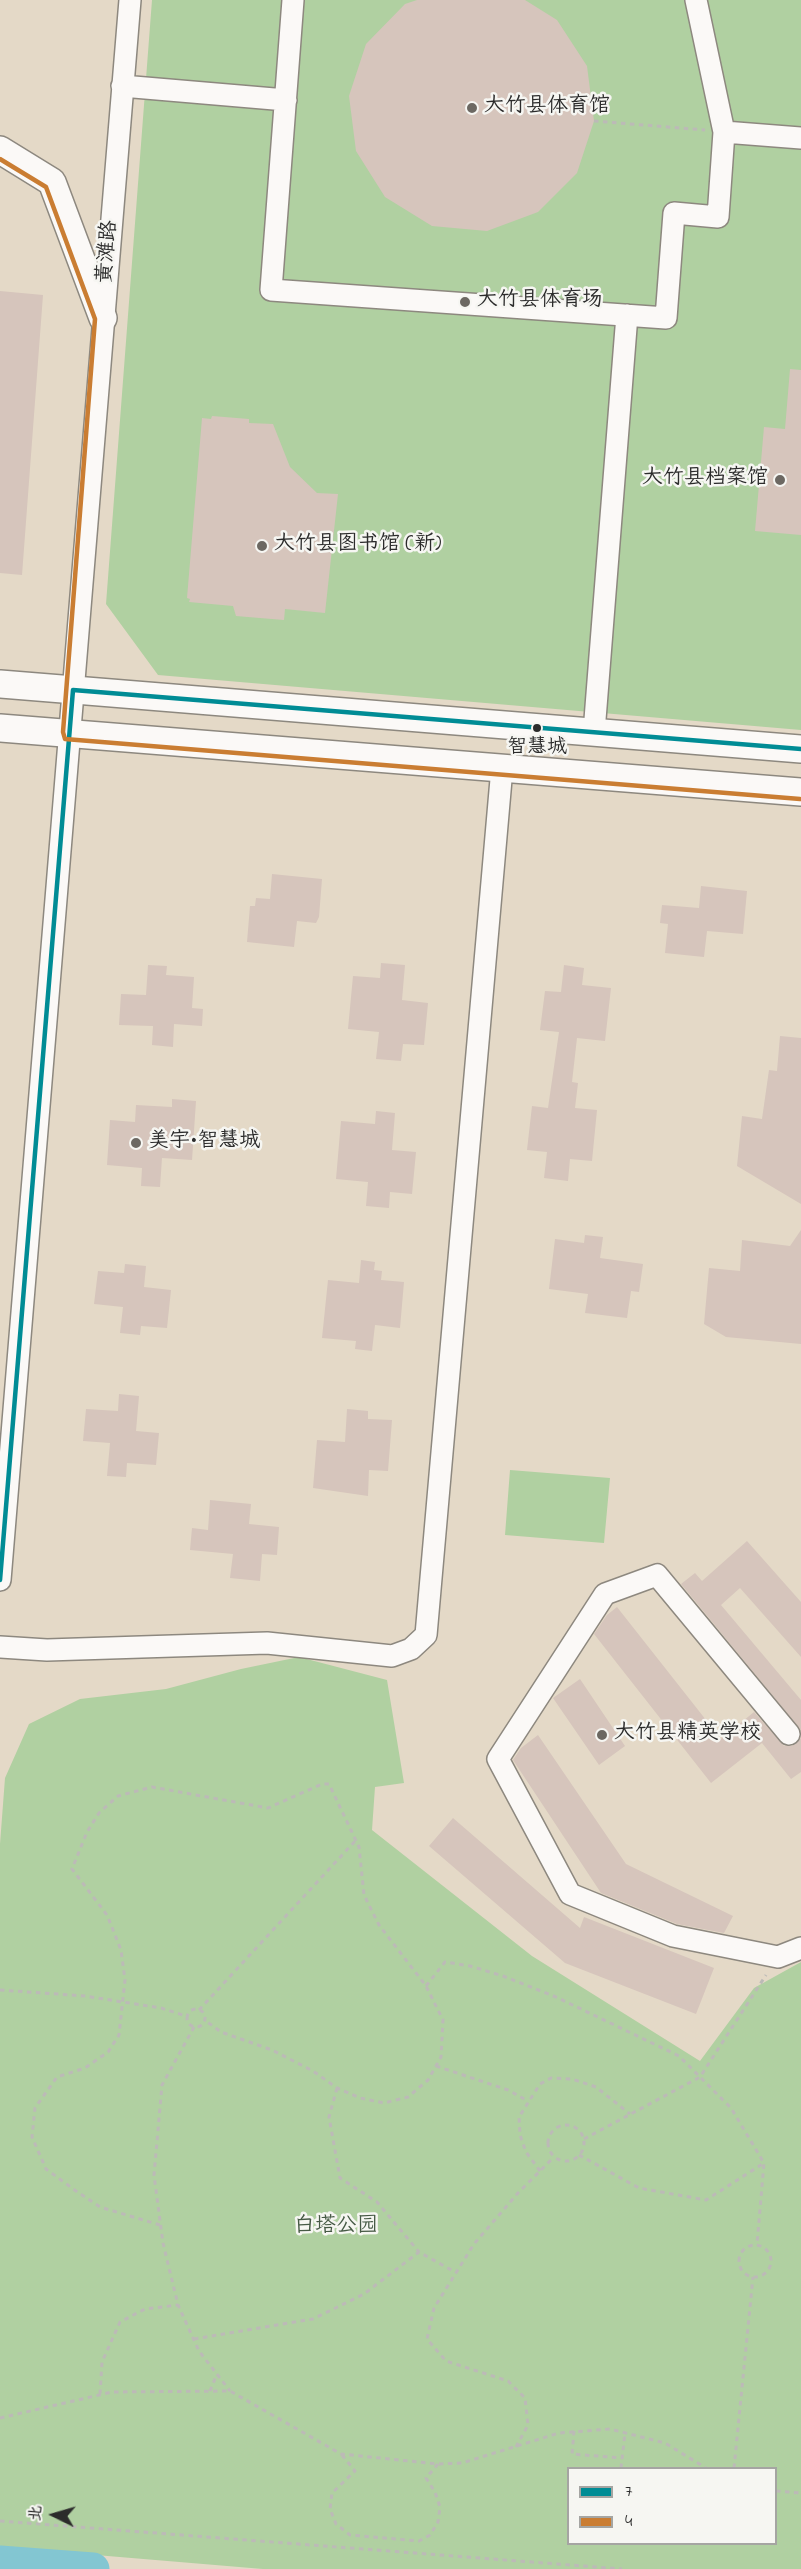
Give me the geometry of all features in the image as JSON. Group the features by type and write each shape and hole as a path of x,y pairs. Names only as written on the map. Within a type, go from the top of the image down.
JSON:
{"main road":[{"path":"0,150 52,182 103,318"},
{"path":"0,684 801,749"},
{"path":"0,728 801,792"}],"street":[{"name":"黄滩路","path":"0,1580 130,0"},
{"path":"293,0 271,290 666,318 674,213 718,217 724,132 696,0"},
{"path":"123,86 286,100"},
{"path":"724,132 801,138"},
{"path":"594,732 627,315"},
{"path":"0,1647 47,1650 267,1643 392,1656 411,1649 426,1635 502,768"},
{"path":"789,1734 657,1575 605,1594 498,1759 570,1894 673,1936 778,1957 801,1948"}],"path":[{"path":"594,120 724,132"},
{"path":"160,2224 100,2207 76,2191 46,2169 32,2137 35,2108 57,2077 85,2068 108,2052 119,2036 125,1980 121,1950 107,1915 72,1869 87,1832 99,1813 118,1796 152,1787 268,1808 322,1784 329,1784 333,1788 347,1827 356,1840 360,1854 364,1895 379,1925 426,1986 443,2020 441,2057 428,2080 408,2097 384,2103 360,2098 337,2088 313,2071 272,2050 221,2032 206,2020 203,2011 194,2009 186,2016"},
{"path":"199,2010 356,1840"},
{"path":"584,2139 700,2077 778,1957"},
{"path":"426,1986 445,1962 503,1976 556,1996 679,2056 731,2108 764,2163 757,2244"},
{"path":"0,1990 85,1996 162,2008 186,2016"},
{"path":"186,2016 189,2025 194,2027 199,2028 206,2020"},
{"path":"194,2027 162,2085 154,2175 160,2224 178,2305 194,2339 230,2391 341,2454 355,2471 332,2493 330,2509 336,2524 350,2535 419,2541 430,2535 438,2522 440,2507 435,2492 426,2478 438,2464"},
{"path":"436,2066 508,2090 528,2101"},
{"path":"540,2171 526,2152 520,2135 519,2117 540,2084 551,2079 572,2079 596,2087 630,2114"},
{"path":"337,2088 329,2117 340,2178 377,2202 419,2252 455,2272"},
{"path":"564,2124 577,2128 584,2139 579,2155 573,2160 560,2161 553,2158 547,2141 553,2130 564,2124"},
{"path":"579,2155 639,2188 706,2200 764,2163"},
{"path":"516,2447 528,2425 525,2398 508,2380 446,2361 427,2339 434,2308 455,2272 482,2236 553,2158"},
{"path":"757,2244 766,2247 771,2255 771,2265 767,2273 753,2277 741,2270 738,2261 741,2252 748,2245 757,2244"},
{"path":"194,2339 313,2319 364,2294 419,2252"},
{"path":"734,2467 753,2277"},
{"path":"100,2394 102,2362 120,2322 145,2309 178,2305"},
{"path":"210,2391 217,2374"},
{"path":"0,2418 100,2394 230,2391"},
{"path":"341,2454 438,2464 462,2463 574,2431 610,2429 665,2443 703,2467"},
{"path":"574,2431 572,2454 622,2458"},
{"path":"621,2467 625,2433"},
{"path":"777,2491 801,2493"},
{"path":"0,2522 622,2569"}],"green space":[{"name":"大竹县体育场","path":"152,0 801,0 801,730 158,675 106,604"},
{"path":"510,1470 610,1478 604,1543 505,1535"},
{"name":"白塔公园","path":"299,1657 387,1680 404,1783 375,1787 372,1830 532,1956 700,2061 754,1988 801,1962 801,2569 263,2569 0,2547 0,1844 5,1778 29,1724 80,1699 166,1689 241,1669"}],"building":[{"name":"大竹县体育馆","path":"417,0 525,0 557,20 587,66 594,121 577,173 538,212 487,231 432,226 385,197 356,151 349,96 366,44 405,4"},
{"path":"0,291 43,295 22,575 0,573"},
{"name":"大竹县档案馆","path":"790,369 801,370 801,535 755,531 764,427 785,429"},
{"name":"大竹县图书馆 (新)","path":"212,416 249,419 249,423 273,424 290,467 317,493 338,494 325,613 285,609 284,620 236,616 233,606 189,602 190,599 187,598 202,418 211,419"},
{"path":"272,874 322,879 319,917 316,923 297,921 294,947 247,942 250,906 255,906 256,898 270,899"},
{"path":"701,886 747,891 743,934 707,931 704,957 665,953 668,924 660,923 662,905 699,908"},
{"path":"381,963 405,965 402,1000 428,1003 424,1045 403,1044 401,1061 376,1059 379,1032 348,1029 353,976 380,978"},
{"path":"148,965 167,966 166,975 194,977 192,1008 203,1009 202,1026 174,1024 173,1047 152,1045 153,1026 119,1025 121,994 146,995"},
{"path":"564,965 584,968 582,985 611,988 605,1041 577,1038 572,1082 578,1083 575,1108 597,1110 592,1161 570,1159 568,1181 544,1178 547,1152 527,1150 532,1106 548,1108 559,1032 540,1030 545,991 561,992"},
{"path":"780,1036 801,1038 801,1204 737,1166 742,1116 762,1119 769,1070 777,1071"},
{"name":"美宇•智慧城","path":"172,1099 196,1101 192,1160 162,1158 160,1187 141,1186 142,1168 107,1165 110,1120 135,1122 136,1105 172,1107"},
{"path":"376,1111 395,1113 392,1150 416,1152 412,1194 390,1192 389,1208 366,1206 368,1182 336,1179 341,1121 375,1124"},
{"path":"801,1230 801,1344 726,1337 704,1324 709,1268 740,1271 742,1240 790,1246"},
{"path":"585,1235 603,1237 600,1258 643,1264 639,1292 631,1291 627,1318 585,1313 588,1294 549,1289 555,1239 584,1243"},
{"path":"361,1260 375,1262 374,1270 382,1271 381,1280 404,1282 400,1328 375,1325 372,1351 355,1349 356,1341 322,1338 328,1280 359,1283"},
{"path":"125,1264 146,1266 144,1287 171,1290 167,1328 141,1326 140,1335 120,1333 123,1307 94,1304 98,1271 124,1273"},
{"path":"119,1394 139,1396 136,1431 159,1433 156,1465 127,1463 126,1477 107,1476 110,1443 83,1441 86,1409 118,1411"},
{"path":"347,1409 368,1411 368,1419 392,1420 388,1471 369,1470 368,1496 313,1488 317,1440 345,1442"},
{"path":"210,1500 251,1504 249,1524 279,1527 277,1555 262,1554 260,1581 230,1578 233,1554 190,1550 192,1528 208,1530"},
{"path":"747,1541 801,1602 801,1657 740,1588 721,1605 801,1700 801,1730 681,1584 695,1573 702,1581"},
{"name":"大竹县精英学校","path":"617,1607 721,1739 754,1712 784,1746 792,1746 801,1738 801,1772 791,1779 762,1743 711,1783 594,1634 607,1615"},
{"name":"大竹县精英学校","path":"580,1679 625,1746 599,1765 553,1698"},
{"name":"大竹县精英学校","path":"538,1735 626,1864 733,1916 724,1933 677,1924 601,1893 513,1760 521,1748"},
{"path":"453,1818 580,1928 584,1917 714,1968 696,2014 565,1963 429,1846"}],"waterway":[{"path":"0,2562 93,2569"}],"transit line":[{"name":"4","path":"0,159 46,187 95,319 63,732 65,739 800,799"},
{"name":"7","path":"0,1580 73,690 801,749"}],"place":[{"name":"大竹县体育馆","path":"472,108"},
{"name":"大竹县体育场","path":"465,302"},
{"name":"大竹县档案馆","path":"780,480"},
{"name":"大竹县图书馆 (新)","path":"262,546"},
{"name":"智慧城","path":"537,728"},
{"name":"美宇•智慧城","path":"136,1143"},
{"name":"大竹县精英学校","path":"602,1735"}]}
